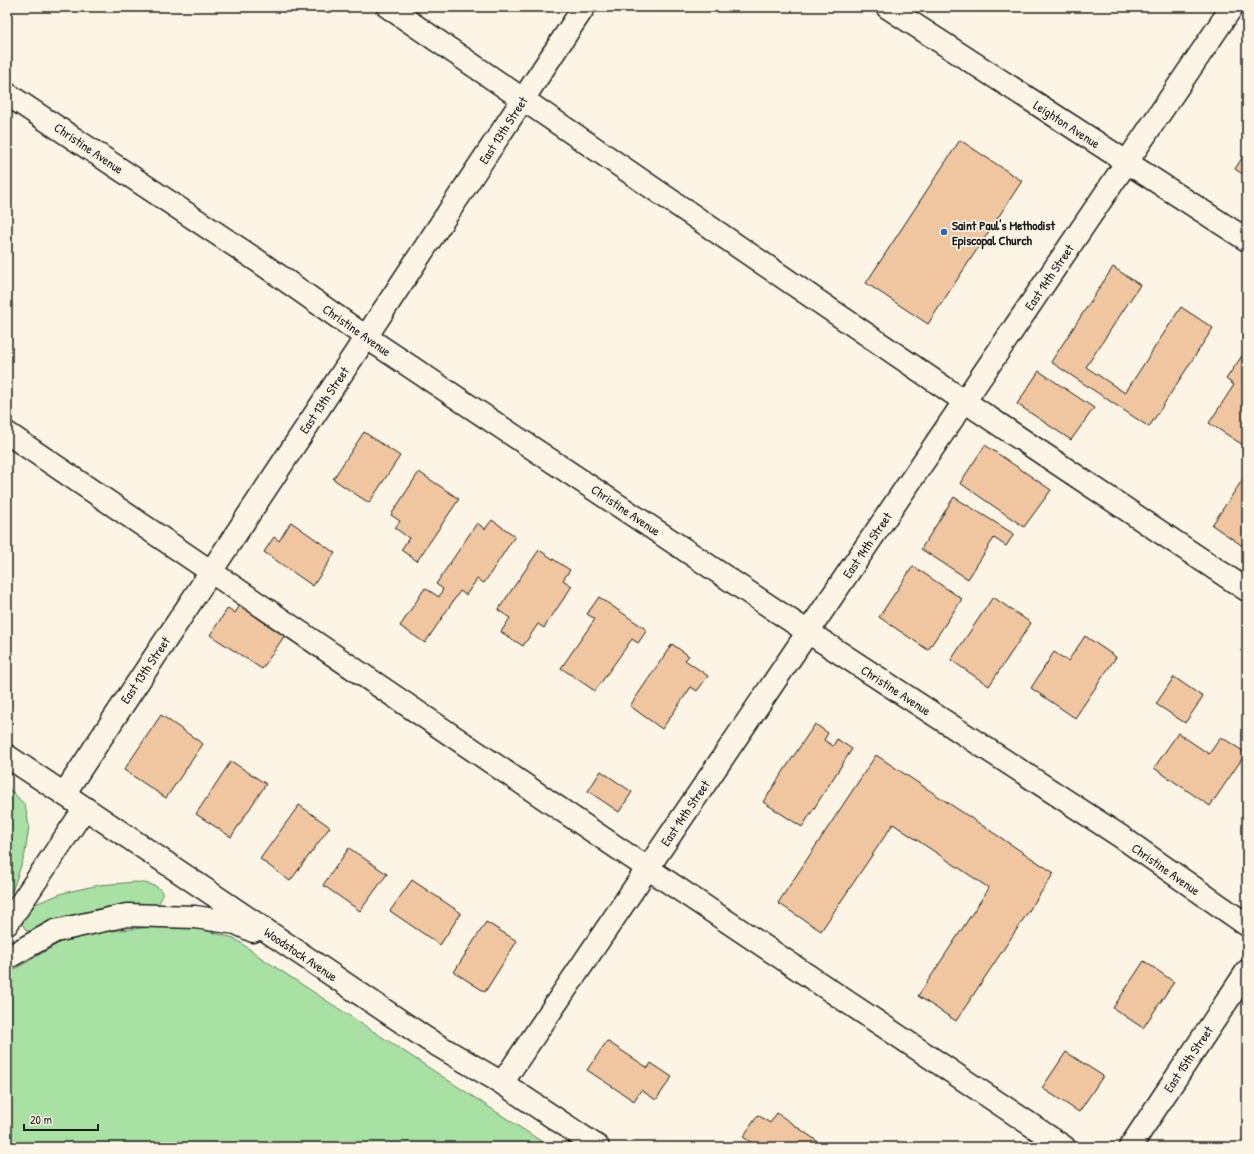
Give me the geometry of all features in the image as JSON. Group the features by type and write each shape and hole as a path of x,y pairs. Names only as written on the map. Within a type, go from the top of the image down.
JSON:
{"street":[{"path":"388,7 964,401 1247,590"},
{"name":"East 13th Street","path":"64,794 584,7"},
{"name":"Leighton Avenue","path":"888,7 1247,240"},
{"name":"East 14th Street","path":"502,1082 1232,7"},
{"name":"Christine Avenue","path":"7,94 258,261 366,337 808,632 1120,836 1247,925"},
{"path":"7,433 647,868 1064,1147"},
{"name":"Woodstock Avenue","path":"7,756 426,1039 502,1082 598,1147"},
{"path":"7,924 85,808"},
{"path":"7,958 54,931 127,916 195,917 236,923 306,957"},
{"name":"East 15th Street","path":"1130,1147 1247,971"}],"green space":[{"path":"7,786 25,805 29,826 25,854 13,889 7,897"},
{"path":"136,882 152,885 160,890 162,898 158,904 105,907 51,923 32,931 27,931 22,923 28,910 35,904 63,893 99,885"},
{"path":"162,926 199,929 234,938 263,959 550,1147 7,1147 7,974 72,935"}],"building":[{"name":"Saint Paul's Methodist Episcopal Church","path":"960,140 1022,181 928,324 866,283"},
{"path":"1247,150 1247,177 1235,169"},
{"path":"1113,267 1140,285 1086,367 1125,393 1181,307 1213,328 1149,427 1051,362"},
{"path":"1244,353 1247,355 1246,447 1209,423 1234,385 1226,379"},
{"path":"1039,371 1094,408 1071,440 1017,404"},
{"path":"364,432 400,456 369,503 333,479"},
{"path":"985,445 1051,490 1024,527 960,483"},
{"path":"419,472 459,499 417,561 401,550 409,538 395,528 400,521 391,515"},
{"path":"1247,473 1247,549 1212,525"},
{"path":"954,497 1014,534 1006,546 994,538 968,579 921,549"},
{"path":"492,520 515,536 484,583 477,579 466,595 460,591 425,643 400,626 425,588 439,597 443,589 436,584 477,523 485,529"},
{"path":"291,522 335,553 313,586 264,552 274,537 279,541"},
{"path":"539,550 570,570 563,580 572,586 544,628 538,624 523,646 501,632 510,618 498,610"},
{"path":"913,566 962,599 928,650 879,617"},
{"path":"599,597 647,630 638,643 632,639 595,691 561,668 595,619 587,614"},
{"path":"993,597 1031,623 989,686 951,660"},
{"path":"242,602 287,632 262,669 210,635 228,608 235,613"},
{"path":"1085,636 1116,657 1075,718 1031,688 1054,652 1068,661"},
{"path":"672,644 689,656 685,660 708,676 697,691 691,687 662,729 630,706"},
{"path":"1174,677 1203,697 1185,723 1156,704"},
{"path":"161,715 203,744 166,798 124,770"},
{"path":"815,724 828,733 824,740 833,746 837,739 852,749 802,827 763,802"},
{"path":"1178,733 1209,754 1221,737 1246,753 1210,806 1154,768"},
{"path":"876,755 1054,873 956,1021 918,996 989,888 893,824 821,931 778,903"},
{"path":"231,761 266,784 231,837 196,814"},
{"path":"601,771 632,792 619,812 588,791"},
{"path":"299,805 330,827 290,881 260,859"},
{"path":"349,848 387,874 360,911 323,885"},
{"path":"412,880 461,913 440,945 390,911"},
{"path":"486,922 517,941 485,992 454,972"},
{"path":"1144,961 1174,982 1143,1028 1113,1008"},
{"path":"607,1041 648,1068 651,1063 672,1077 656,1100 641,1090 634,1101 587,1070"},
{"path":"1066,1052 1103,1076 1079,1112 1042,1088"},
{"path":"777,1113 820,1143 817,1147 758,1147 743,1137 758,1115 770,1123"}],"place":[{"name":"Saint Paul's Methodist Episcopal Church","path":"944,232"}]}
